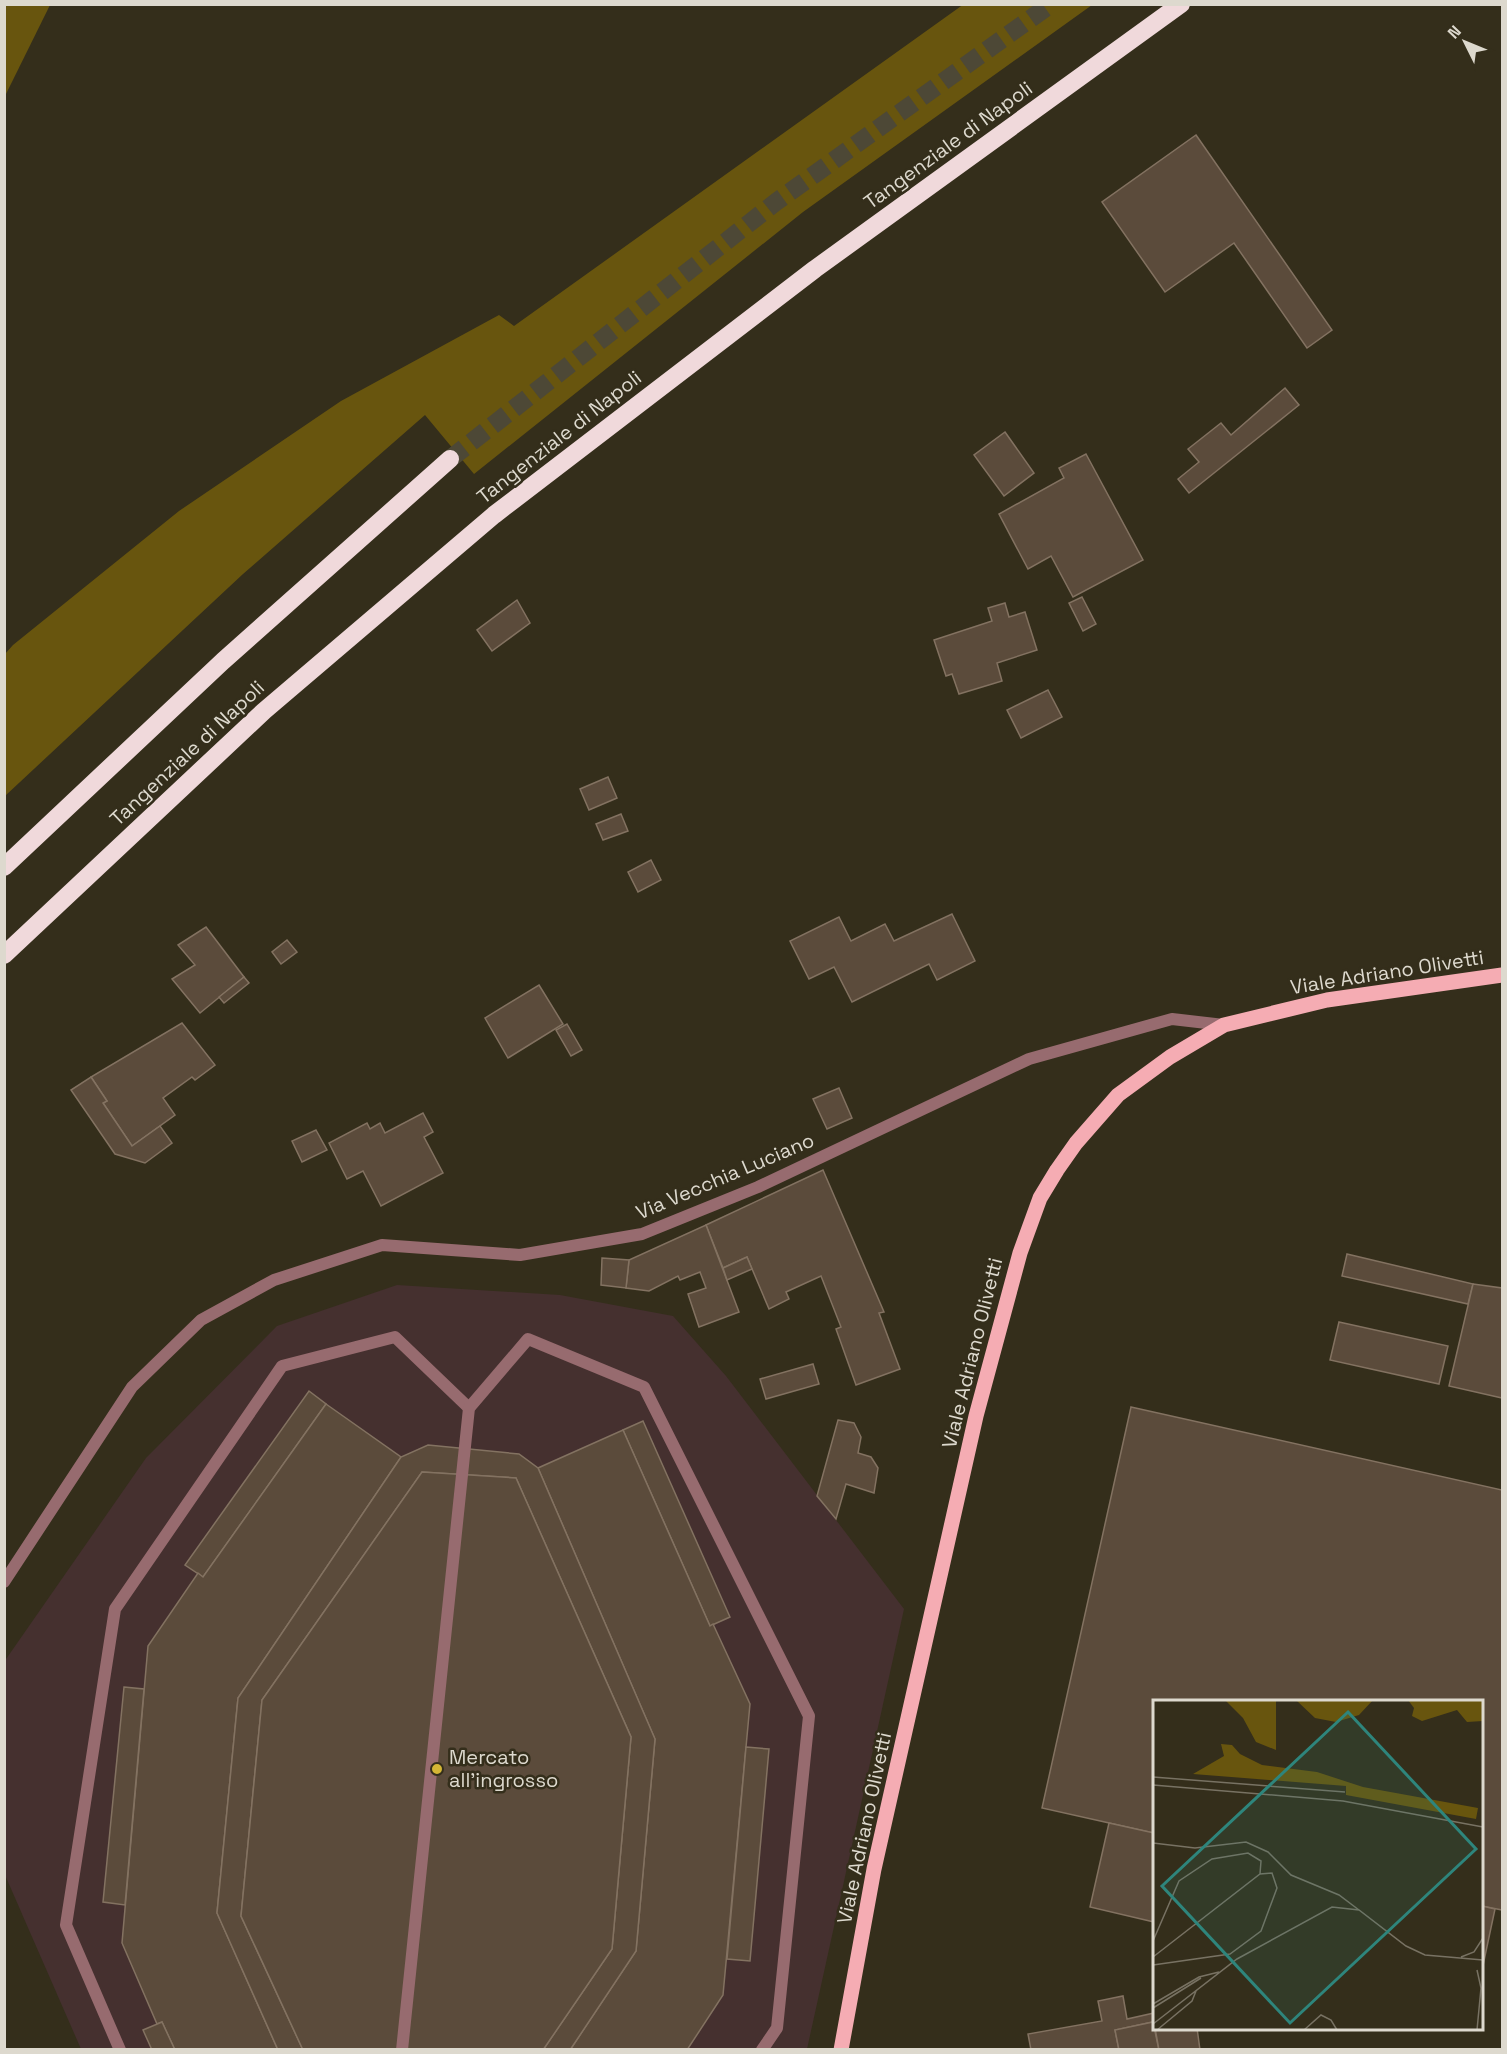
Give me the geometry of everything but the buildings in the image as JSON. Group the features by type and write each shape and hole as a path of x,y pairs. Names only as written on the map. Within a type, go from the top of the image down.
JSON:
{"highway":[{"name":"Tangenziale di Napoli","path":"4,955 264,711 494,515 815,269 1181,4"},
{"path":"4,867 223,661 450,459"}],"main road":[{"name":"Viale Adriano Olivetti","path":"840,2049 874,1869 976,1416 1020,1253 1040,1198 1076,1143 1118,1095 1170,1057 1224,1026 1327,1000 1503,975"}],"street":[{"name":"Via Vecchia Luciano","path":"4,1582 132,1387 201,1320 274,1280 382,1245 520,1255 642,1234 758,1187 1029,1059 1172,1019 1224,1026"},
{"path":"120,2049 66,1925 115,1609 282,1366 395,1337 469,1408"},
{"path":"402,2049 469,1408 528,1339 644,1387 809,1716 777,2028 762,2049"}],"shaded area":[{"path":"964,4 1092,5 803,212 474,474 425,415 243,574 5,796 5,654 13,645 179,511 341,401 499,315 514,326"},
{"path":"4,5 50,5 5,96"},
{"name":"Mercato all'ingrosso","path":"397,1285 560,1295 673,1316 726,1376 904,1609 807,2049 81,2049 5,1875 4,1662 146,1458 277,1326"}],"tunnel":[{"path":"450,459 776,202 1051,4"}],"place":[{"name":"Mercato all'ingrosso","path":"437,1769"}]}
